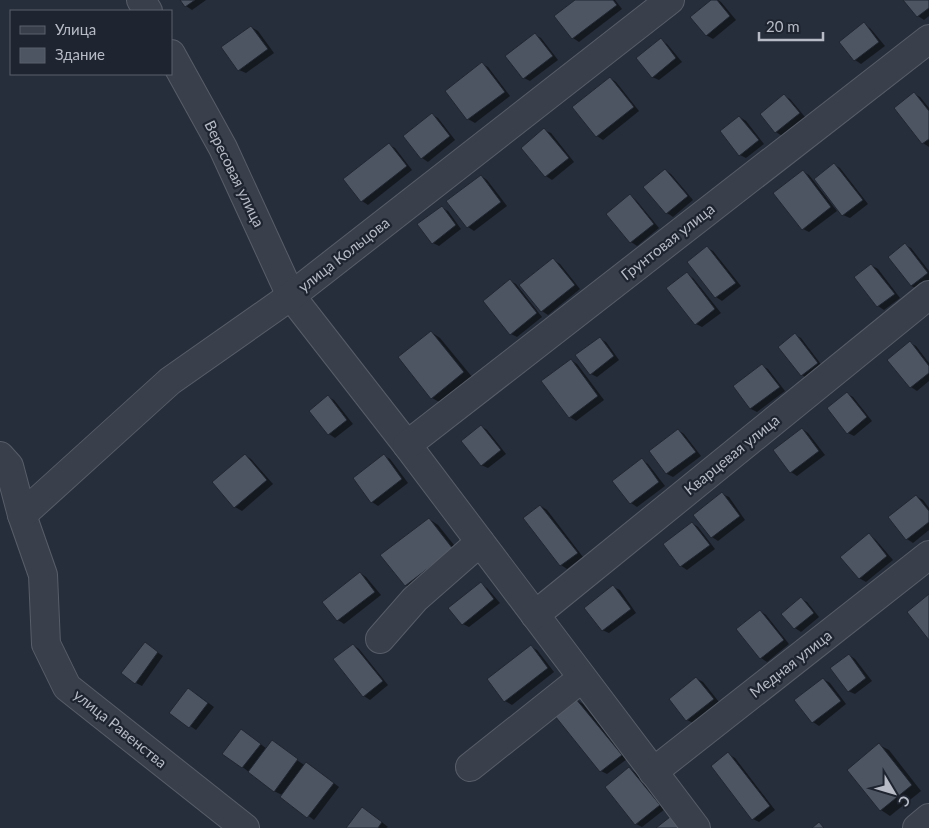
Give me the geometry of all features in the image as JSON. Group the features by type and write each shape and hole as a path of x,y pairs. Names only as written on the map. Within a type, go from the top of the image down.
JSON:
{"street":[{"name":"улица Кольцова","path":"22,514 170,381 291,296 670,0"},
{"name":"Грунтовая улица","path":"408,445 929,39"},
{"name":"Вересовая улица","path":"172,56 223,148 291,296 408,445 696,828"},
{"name":"Кварцевая улица","path":"535,615 929,294"},
{"name":"улица Равенства","path":"0,456 8,466 43,575 46,644 67,687 244,828"},
{"path":"380,639 414,599 480,542"},
{"name":"Медная улица","path":"653,772 929,555"},
{"path":"470,767 582,678"},
{"path":"917,828 929,818"}],"building":[{"path":"180,0 195,0 185,7"},
{"path":"575,0 613,0 617,5 572,39 554,16"},
{"path":"711,0 717,0 730,16 706,36 690,17"},
{"path":"903,0 929,0 929,8 917,17"},
{"path":"864,22 879,42 854,61 839,42"},
{"path":"251,26 268,49 238,71 221,47"},
{"path":"535,33 553,56 523,79 505,56"},
{"path":"661,38 676,58 652,78 636,58"},
{"path":"482,62 505,92 467,120 445,91"},
{"path":"610,77 634,107 596,137 572,107"},
{"path":"914,92 929,111 929,139 922,144 894,108"},
{"path":"784,94 800,113 775,133 760,114"},
{"path":"432,113 450,136 421,159 403,136"},
{"path":"739,116 759,140 739,156 720,131"},
{"path":"544,128 569,158 545,177 521,148"},
{"path":"389,143 407,166 361,202 343,179"},
{"path":"834,163 863,200 842,216 814,179"},
{"path":"665,169 688,196 666,214 643,187"},
{"path":"803,170 831,207 802,230 773,193"},
{"path":"481,175 501,202 467,228 446,201"},
{"path":"630,194 654,224 630,243 606,214"},
{"path":"442,206 456,225 432,244 417,224"},
{"path":"905,243 928,273 911,286 888,257"},
{"path":"707,246 736,283 715,298 687,262"},
{"path":"553,258 575,285 541,312 519,285"},
{"path":"871,264 895,294 877,307 854,277"},
{"path":"687,272 715,309 695,325 666,288"},
{"path":"510,279 537,313 510,335 483,301"},
{"path":"431,331 464,372 431,399 398,357"},
{"path":"795,333 818,363 801,376 778,347"},
{"path":"600,337 614,356 590,375 575,355"},
{"path":"910,341 929,366 929,373 910,388 887,360"},
{"path":"571,359 598,396 569,418 541,381"},
{"path":"762,364 780,387 750,409 733,386"},
{"path":"847,392 867,417 847,434 827,408"},
{"path":"328,395 347,420 328,435 309,411"},
{"path":"481,425 501,450 481,466 461,441"},
{"path":"802,428 819,451 790,473 773,450"},
{"path":"678,429 696,452 666,474 649,451"},
{"path":"245,454 267,480 234,508 212,482"},
{"path":"384,454 402,479 371,503 353,478"},
{"path":"642,458 659,482 630,504 612,481"},
{"path":"722,492 740,516 711,538 693,515"},
{"path":"916,495 929,511 929,522 906,540 888,517"},
{"path":"540,505 578,553 560,566 523,518"},
{"path":"429,518 453,549 405,586 380,555"},
{"path":"692,522 710,545 680,567 663,544"},
{"path":"869,533 887,556 859,579 840,557"},
{"path":"360,572 375,592 337,621 322,602"},
{"path":"481,582 494,599 462,625 448,608"},
{"path":"613,585 631,609 602,631 584,608"},
{"path":"929,594 929,640 907,612"},
{"path":"801,597 814,613 794,629 781,614"},
{"path":"760,610 784,640 760,659 736,629"},
{"path":"145,642 158,652 135,684 121,673"},
{"path":"353,644 383,681 363,697 333,659"},
{"path":"531,645 548,668 504,702 487,679"},
{"path":"849,654 866,678 848,692 830,668"},
{"path":"696,677 714,699 686,721 669,699"},
{"path":"823,678 841,701 812,723 794,700"},
{"path":"188,688 208,703 189,728 169,713"},
{"path":"576,699 622,755 600,772 555,716"},
{"path":"241,729 261,744 242,768 222,754"},
{"path":"272,740 298,759 274,792 248,772"},
{"path":"879,743 912,785 880,811 847,770"},
{"path":"728,752 770,806 752,820 711,766"},
{"path":"306,762 334,783 307,818 280,797"},
{"path":"629,767 660,805 635,825 605,787"},
{"path":"362,807 382,822 378,828 346,828"},
{"path":"670,817 679,828 656,828"},
{"path":"819,822 824,828 812,828"}]}
